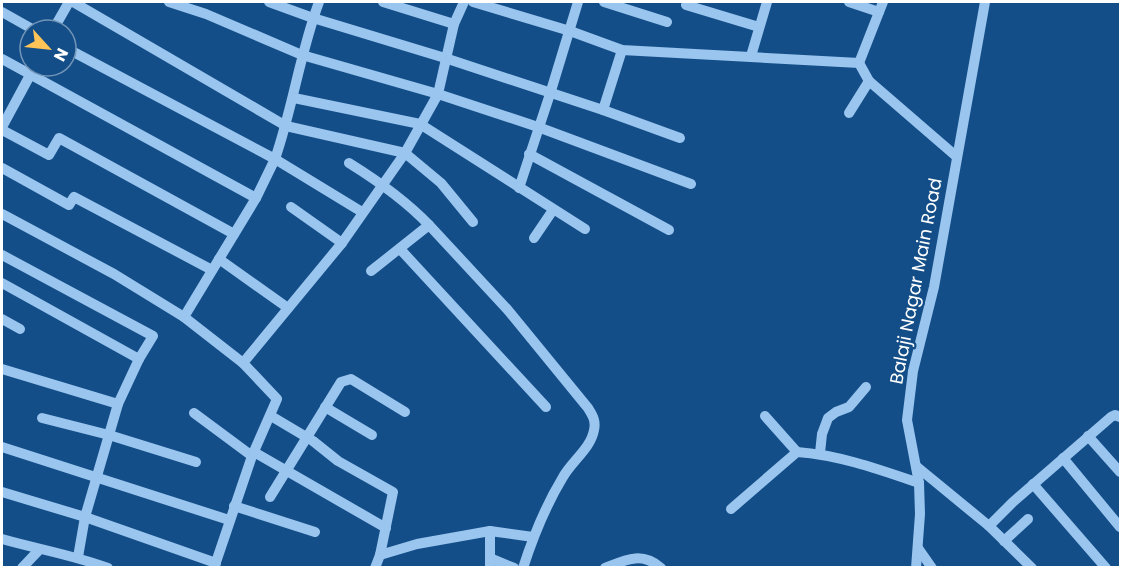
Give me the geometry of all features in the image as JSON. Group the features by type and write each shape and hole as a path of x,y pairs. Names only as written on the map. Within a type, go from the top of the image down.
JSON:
{"street":[{"path":"61,18 71,2 286,126 405,153 441,183 473,222"},
{"path":"169,2 206,14 302,55 438,94 538,127 691,184"},
{"path":"268,2 603,110 680,138"},
{"path":"184,317 256,198 276,159 294,98 302,55 319,2"},
{"path":"383,2 454,24"},
{"path":"243,363 342,243 405,153 438,94 454,24 464,2"},
{"path":"473,2 570,31 622,50 859,63"},
{"path":"519,188 578,2"},
{"path":"604,2 667,22"},
{"path":"751,56 767,2"},
{"path":"849,2 881,7 859,63"},
{"name":"Balaji Nagar Main Road","path":"916,567 920,514 919,483 907,420 913,371 934,287 985,2"},
{"path":"686,5 759,27"},
{"path":"2,12 18,21"},
{"path":"603,110 622,50"},
{"path":"78,54 276,159 362,212"},
{"path":"2,59 18,65"},
{"path":"859,63 869,81 957,157"},
{"path":"28,78 2,128 49,155 58,138 234,234"},
{"path":"44,78 256,198"},
{"path":"849,113 869,81"},
{"path":"294,98 420,124 585,229"},
{"path":"529,154 669,230"},
{"path":"349,163 382,184 417,212 507,309 588,408 594,419 594,431 589,444 562,477 533,537 523,567"},
{"path":"2,168 69,205 74,197 212,270"},
{"path":"291,207 342,243"},
{"path":"534,238 553,210"},
{"path":"2,214 114,274 184,317 243,363 277,399 253,454 215,565 85,517 2,492"},
{"path":"371,271 429,225"},
{"path":"400,249 546,407"},
{"path":"2,255 153,336 139,358 118,404 85,517 78,557"},
{"path":"219,259 288,308"},
{"path":"2,282 139,358"},
{"path":"2,319 20,329"},
{"path":"2,369 118,404"},
{"path":"270,497 341,382 351,379 405,412"},
{"path":"820,453 822,434 828,418 849,406 866,387"},
{"path":"325,407 372,435"},
{"path":"194,412 253,454 287,470 386,528"},
{"path":"988,526 1110,417 1115,415 1120,417"},
{"path":"271,416 307,437 338,461 393,492 380,555 375,567"},
{"path":"765,416 797,452"},
{"path":"42,418 109,435 196,462"},
{"path":"1088,436 1120,472"},
{"path":"2,447 229,520"},
{"path":"730,509 797,452 820,453 857,462 919,483"},
{"path":"1063,458 1120,527"},
{"path":"916,466 988,526 1032,567"},
{"path":"1033,484 1106,567"},
{"path":"234,506 315,532"},
{"path":"1004,541 1028,519"},
{"path":"380,555 417,544 490,531 533,537"},
{"path":"490,531 491,563 514,567"},
{"path":"2,539 39,550 78,557 108,567"},
{"path":"918,548 932,567"},
{"path":"22,567 39,550"},
{"path":"605,567 635,556 661,567"}]}
